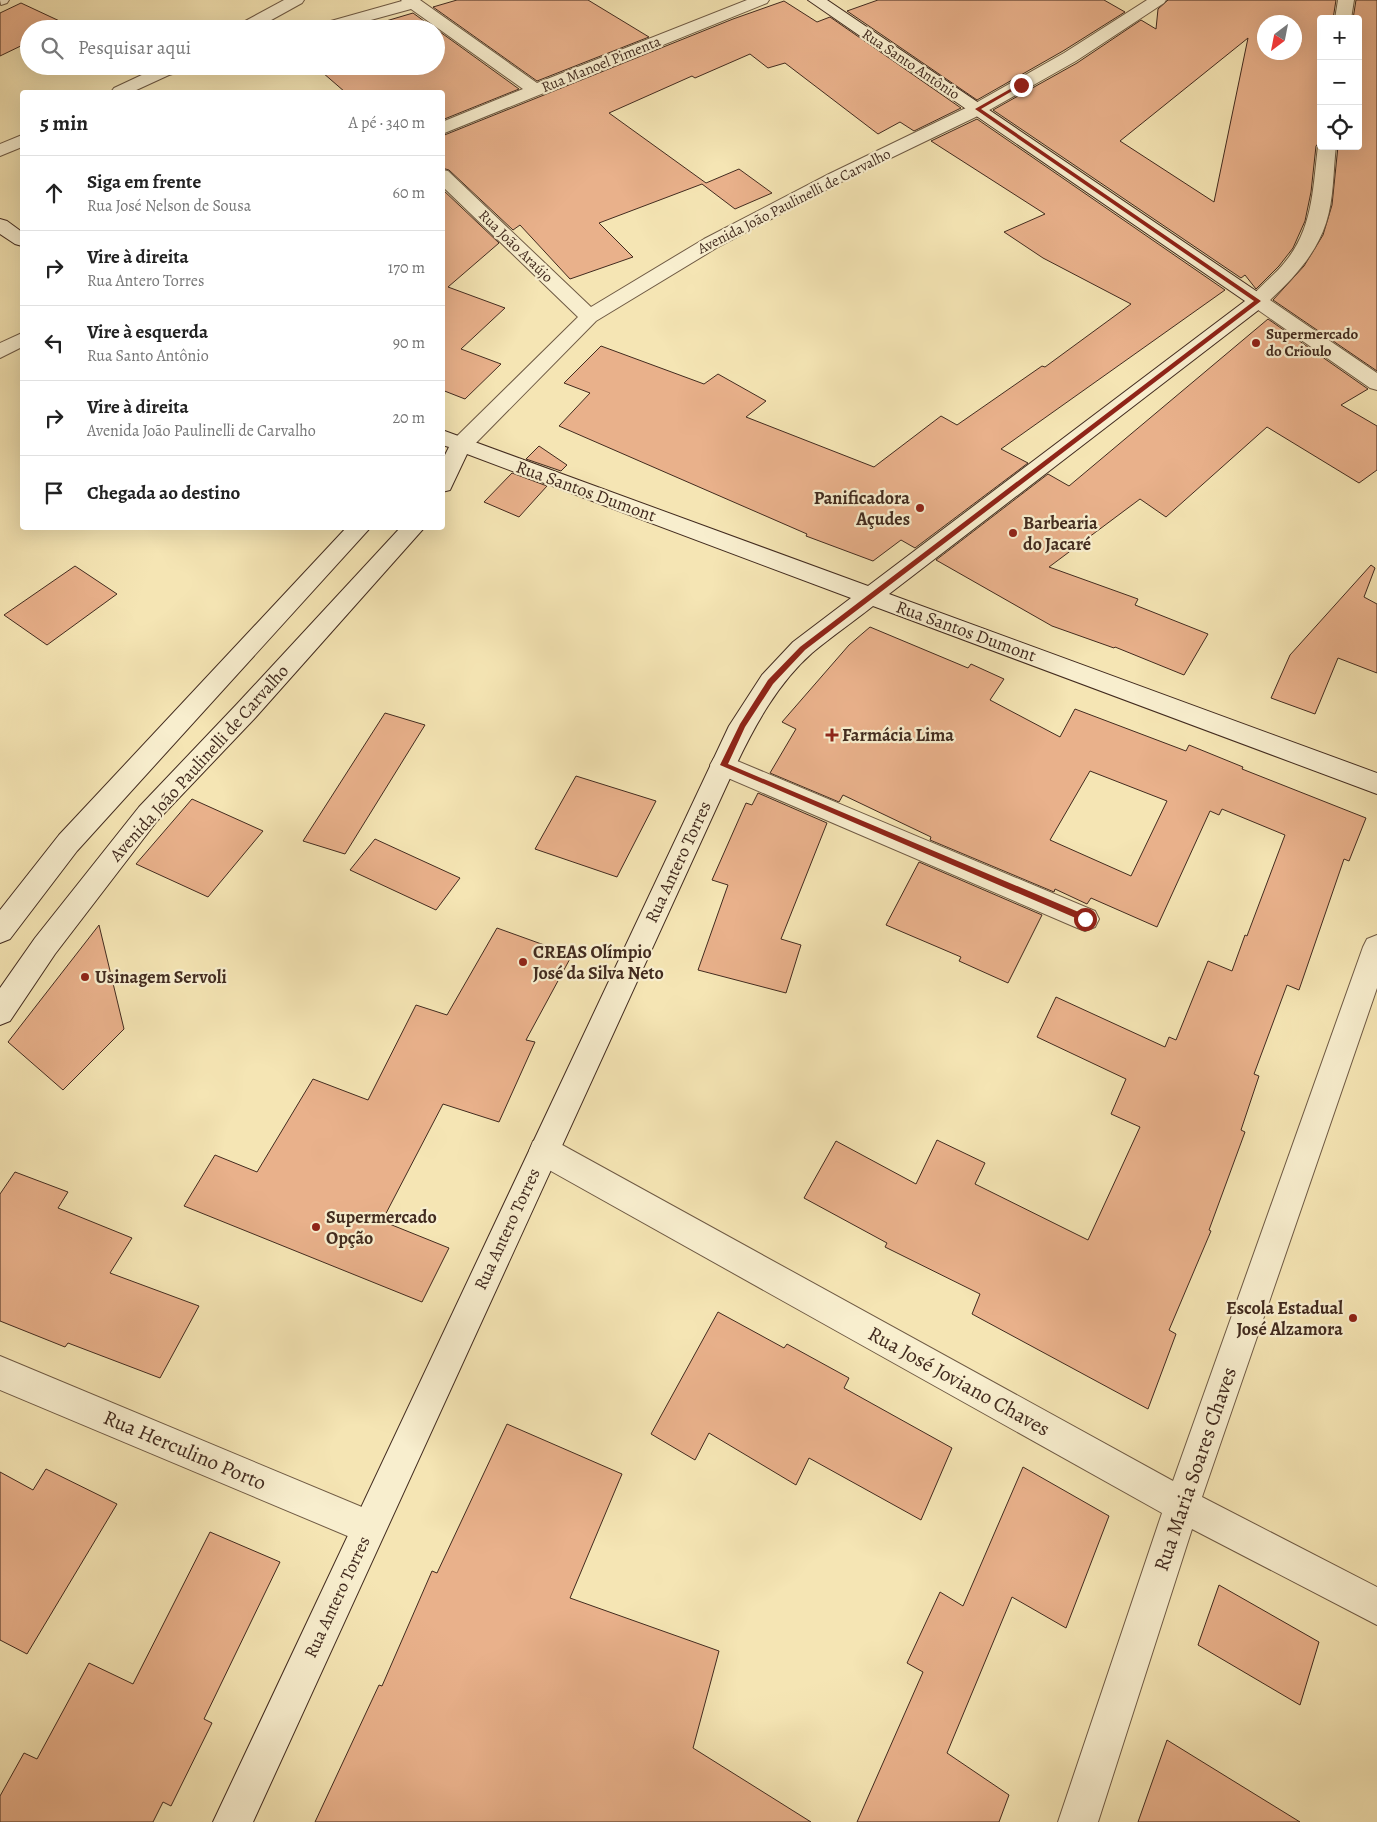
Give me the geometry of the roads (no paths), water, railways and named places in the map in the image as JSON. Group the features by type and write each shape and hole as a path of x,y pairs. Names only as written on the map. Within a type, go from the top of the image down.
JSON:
{"street":[{"path":"259,20 296,0"},
{"name":"Rua Manoel Pimenta","path":"445,129 535,90 761,0"},
{"name":"Rua Santo Antônio","path":"816,0 1377,383"},
{"name":"Avenida João Paulinelli de Carvalho","path":"445,472 451,445 588,317 720,238 835,178 978,109 1070,57 1158,0"},
{"path":"1344,15 1346,0"},
{"path":"350,20 411,2 436,20"},
{"path":"445,26 535,90"},
{"path":"124,90 155,75"},
{"path":"0,151 20,141"},
{"name":"Rua Antero Torres","path":"233,1822 742,726 771,682 802,648 1258,301 1285,277 1307,244 1317,221 1326,150"},
{"name":"Rua João Araújo","path":"445,178 588,317"},
{"path":"0,225 20,239"},
{"path":"0,352 20,340"},
{"name":"Rua Santos Dumont","path":"451,445 871,596 1377,784"},
{"path":"0,931 68,843 357,530"},
{"name":"Avenida João Paulinelli de Carvalho","path":"0,1012 10,980 148,814 246,711 411,530"},
{"path":"724,765 1085,919"},
{"name":"Rua Maria Soares Chaves","path":"1078,1822 1182,1505 1377,947"},
{"name":"Rua José Joviano Chaves","path":"544,1150 1182,1505 1377,1607"},
{"name":"Rua Herculino Porto","path":"0,1373 369,1527"}],"place":[{"name":"Supermercado do Crioulo","path":"1256,343"},
{"name":"Panificadora Açudes","path":"920,508"},
{"name":"Barbearia do Jacaré","path":"1013,533"},
{"name":"Farmácia Lima","path":"832,735"},
{"name":"CREAS Olímpio José da Silva Neto","path":"523,962"},
{"name":"Usinagem Servoli","path":"85,977"},
{"name":"Supermercado Opção","path":"316,1227"},
{"name":"Escola Estadual José Alzamora","path":"1353,1318"}]}
